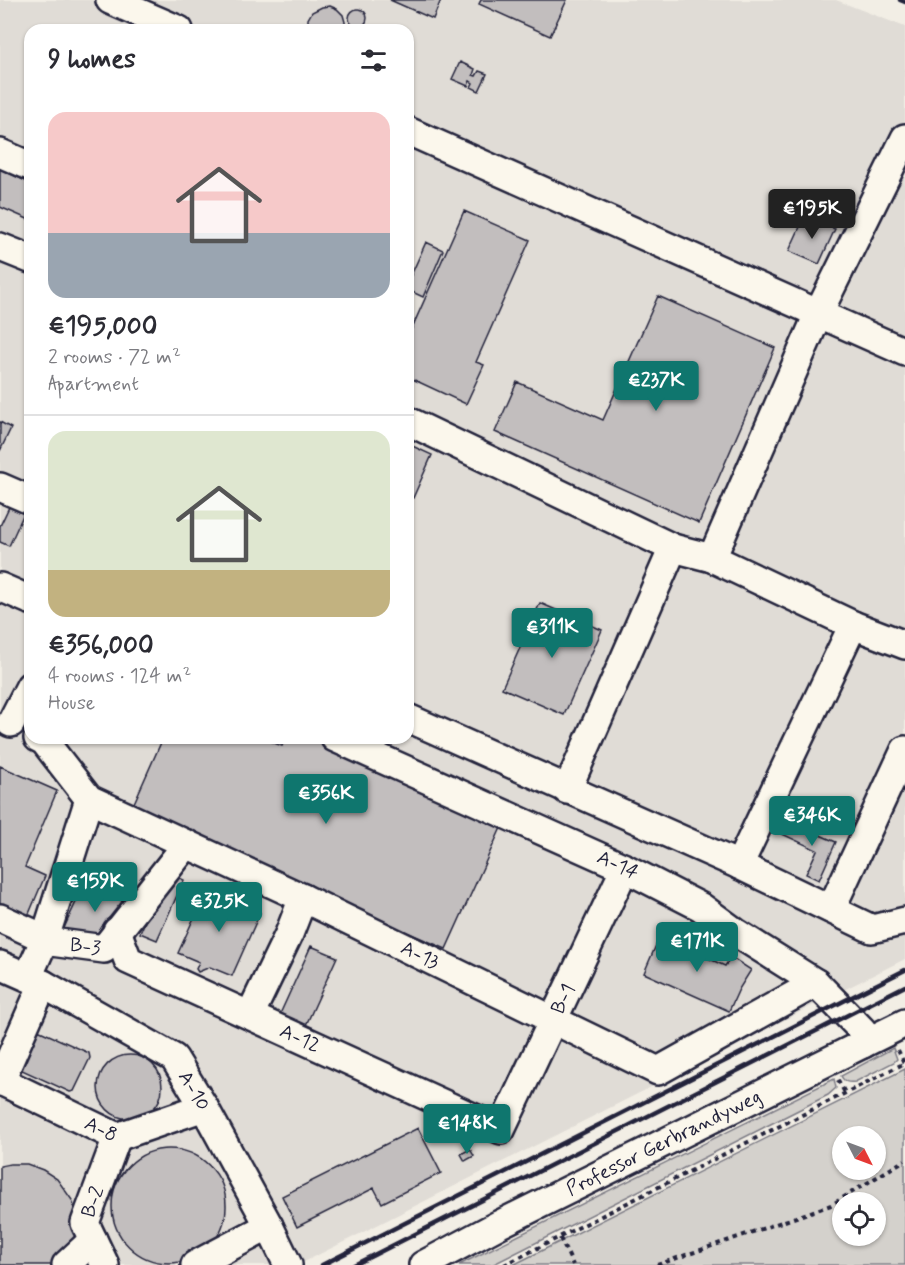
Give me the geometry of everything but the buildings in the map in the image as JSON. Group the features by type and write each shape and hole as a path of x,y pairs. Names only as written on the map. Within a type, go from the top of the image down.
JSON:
{"street":[{"path":"110,0 165,24"},
{"path":"414,133 905,352"},
{"path":"712,558 819,312 905,138"},
{"path":"0,153 24,163"},
{"path":"0,247 24,257"},
{"path":"414,424 674,548 712,558 853,625 905,645"},
{"path":"0,487 24,497"},
{"path":"567,790 674,548"},
{"path":"0,587 24,597"},
{"path":"739,865 853,625"},
{"path":"14,725 24,701"},
{"path":"414,721 739,865 872,929 905,921"},
{"name":"A-13","path":"47,744 89,799 303,898 658,1071 816,983"},
{"name":"A-14","path":"348,744 625,868 701,907 735,932 816,983 862,1030 863,1044"},
{"path":"831,909 905,750"},
{"path":"0,918 35,934 44,941 89,799"},
{"name":"B-3","path":"1,1081 36,981 44,941 104,949 187,844"},
{"name":"B-1","path":"501,1130 625,868"},
{"path":"250,1015 289,934 303,898"},
{"name":"A-12","path":"117,931 128,960 501,1130"},
{"name":"A-10","path":"0,965 36,981 174,1058 204,1107 288,1265"},
{"name":"Professor Gerbrandyweg","path":"423,1265 500,1224 905,1023"},
{"name":"A-8","path":"1,1081 117,1137 204,1107"},
{"name":"B-2","path":"105,1265 85,1223 117,1137"},
{"path":"195,1265 269,1226"},
{"path":"66,1265 93,1240"}],"path":[{"name":"Professor Gerbrandyweg","path":"504,1265 905,1063"},
{"path":"657,1265 831,1205 905,1160"},
{"path":"560,1238 573,1265"}],"shaded area":[{"path":"0,0 836,0 905,27 905,959 298,1265 0,1265"},
{"path":"893,1048 897,1059 894,1062 855,1082 843,1080 841,1076"},
{"path":"905,1069 905,1265 513,1265"},
{"path":"834,1079 836,1088 828,1095 492,1265 459,1265"}],"railway":[{"path":"900,0 905,2"},
{"path":"322,1265 905,970"},
{"path":"354,1265 905,986"}]}
